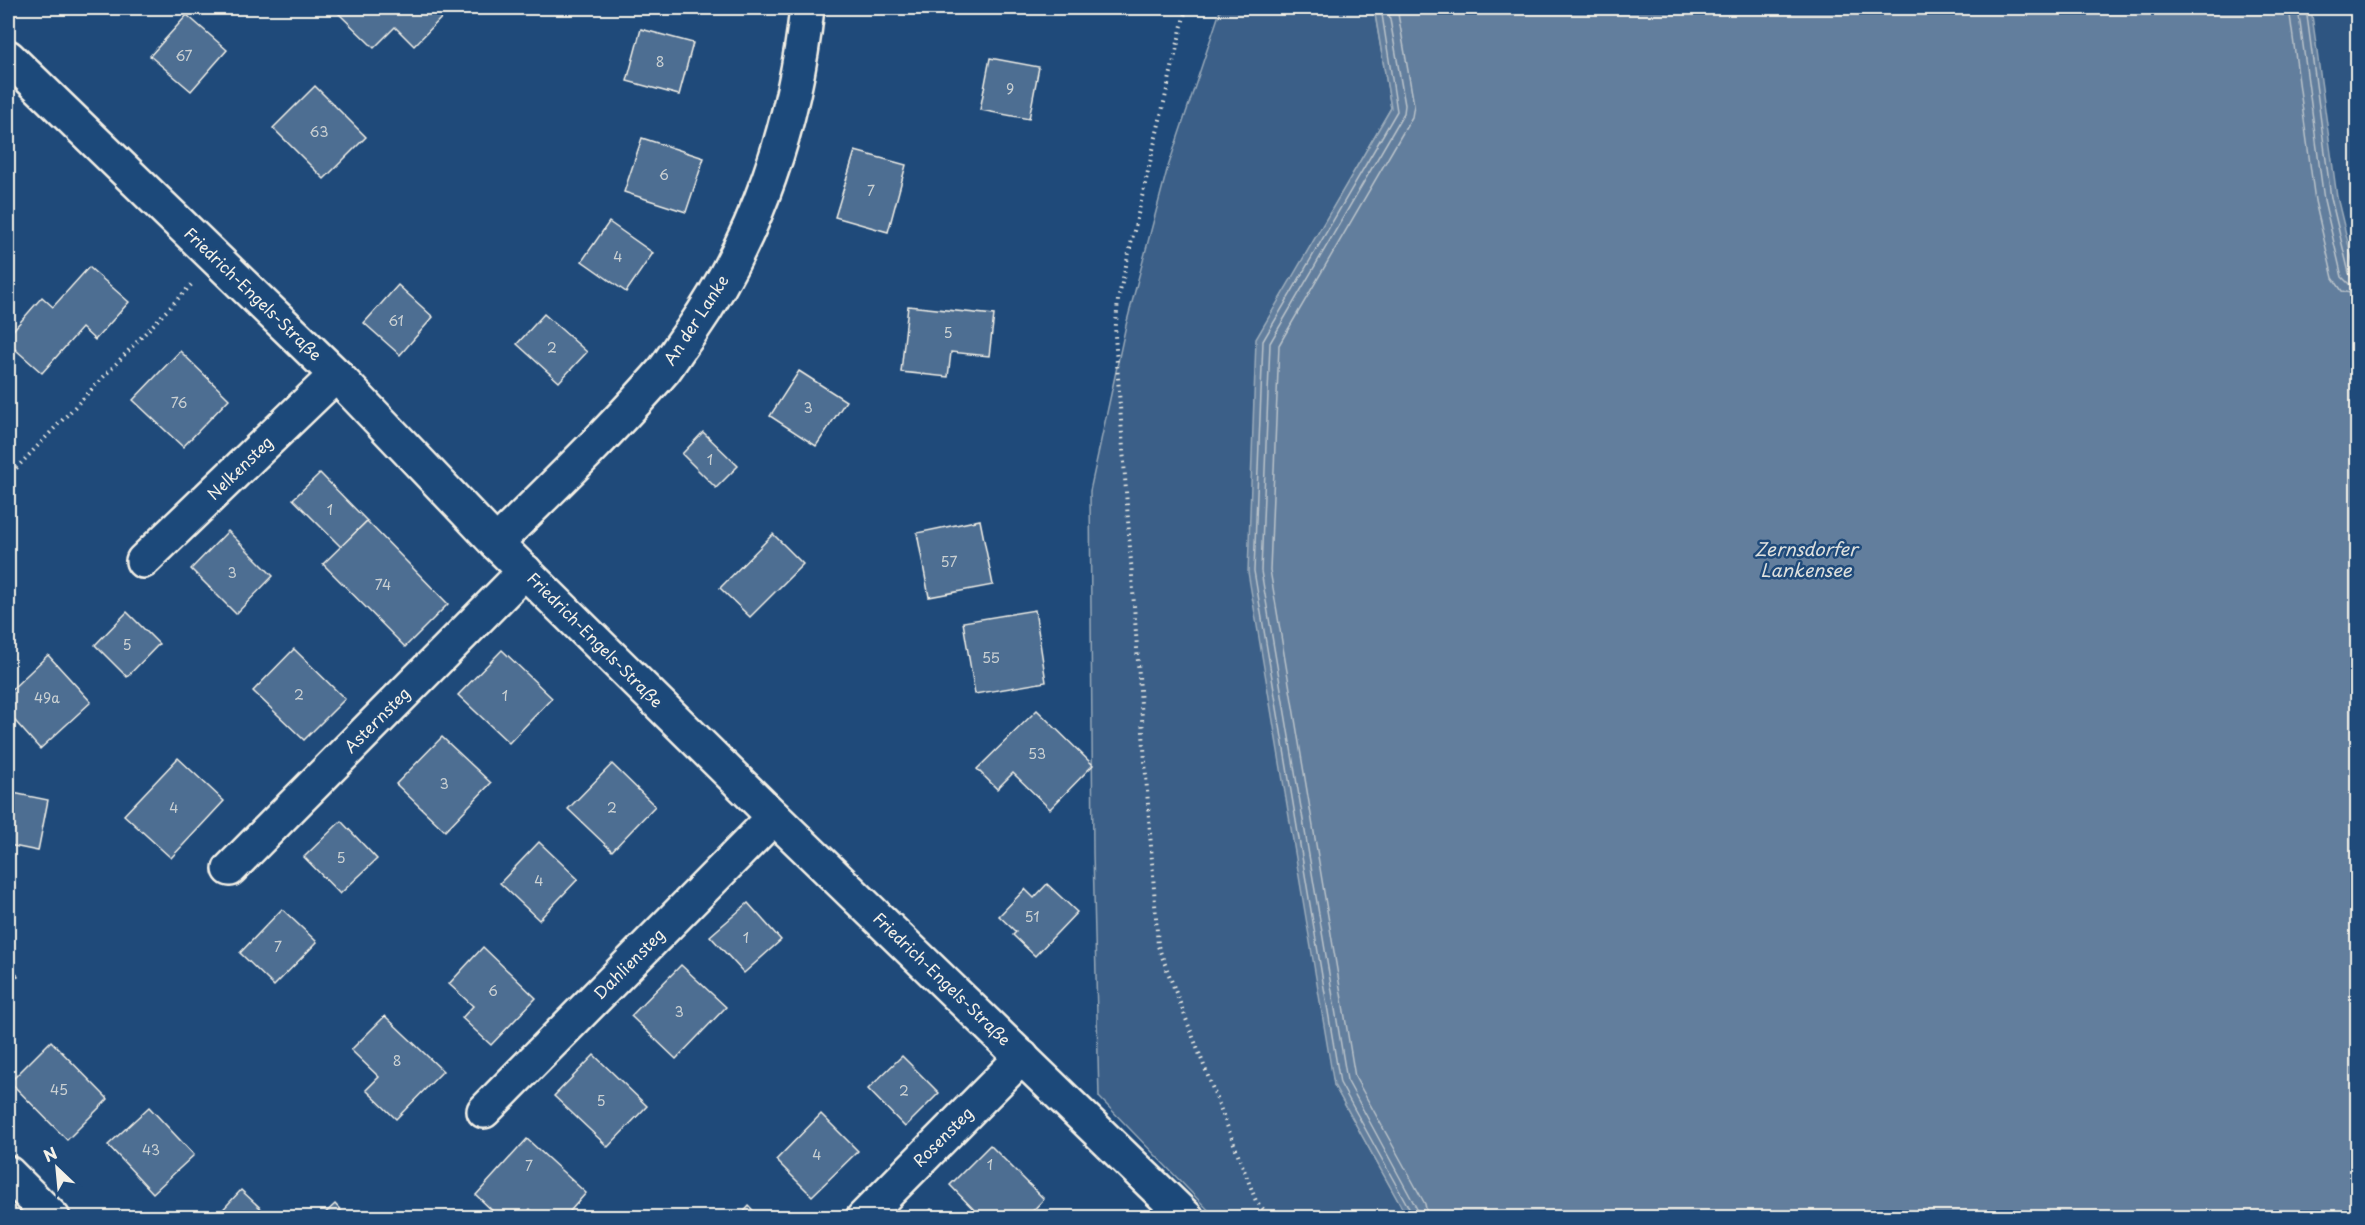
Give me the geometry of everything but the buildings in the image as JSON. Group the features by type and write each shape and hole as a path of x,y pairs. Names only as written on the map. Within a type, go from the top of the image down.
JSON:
{"street":[{"name":"An der Lanke","path":"496,543 664,368 712,301 746,237 789,118 803,52 807,8"},
{"name":"Friedrich-Engels-Straße","path":"8,57 336,375 496,543 774,817 1187,1218"},
{"name":"Nelkensteg","path":"143,561 336,375"},
{"name":"Asternsteg","path":"230,869 525,571"},
{"name":"Dahliensteg","path":"484,1111 774,817"},
{"name":"Rosensteg","path":"863,1218 1022,1057"},
{"path":"8,1173 53,1218"}],"path":[{"path":"1186,8 1118,300 1115,335 1119,393 1158,946 1256,1201 1271,1218"},
{"path":"8,477 217,259"}],"shaded area":[{"path":"1221,8 1374,8 1391,108 1257,339 1334,1085 1407,1217 1215,1217 1099,1097 1093,853 1090,491 1126,325 1167,170"},
{"path":"2311,8 2357,8 2357,284 2337,197"}],"water":[{"name":"Zernsdorfer Lankensee","path":"1374,8 2311,8 2337,197 2358,284 2357,1217 1407,1217 1334,1085 1248,572 1256,339 1391,108"}]}
